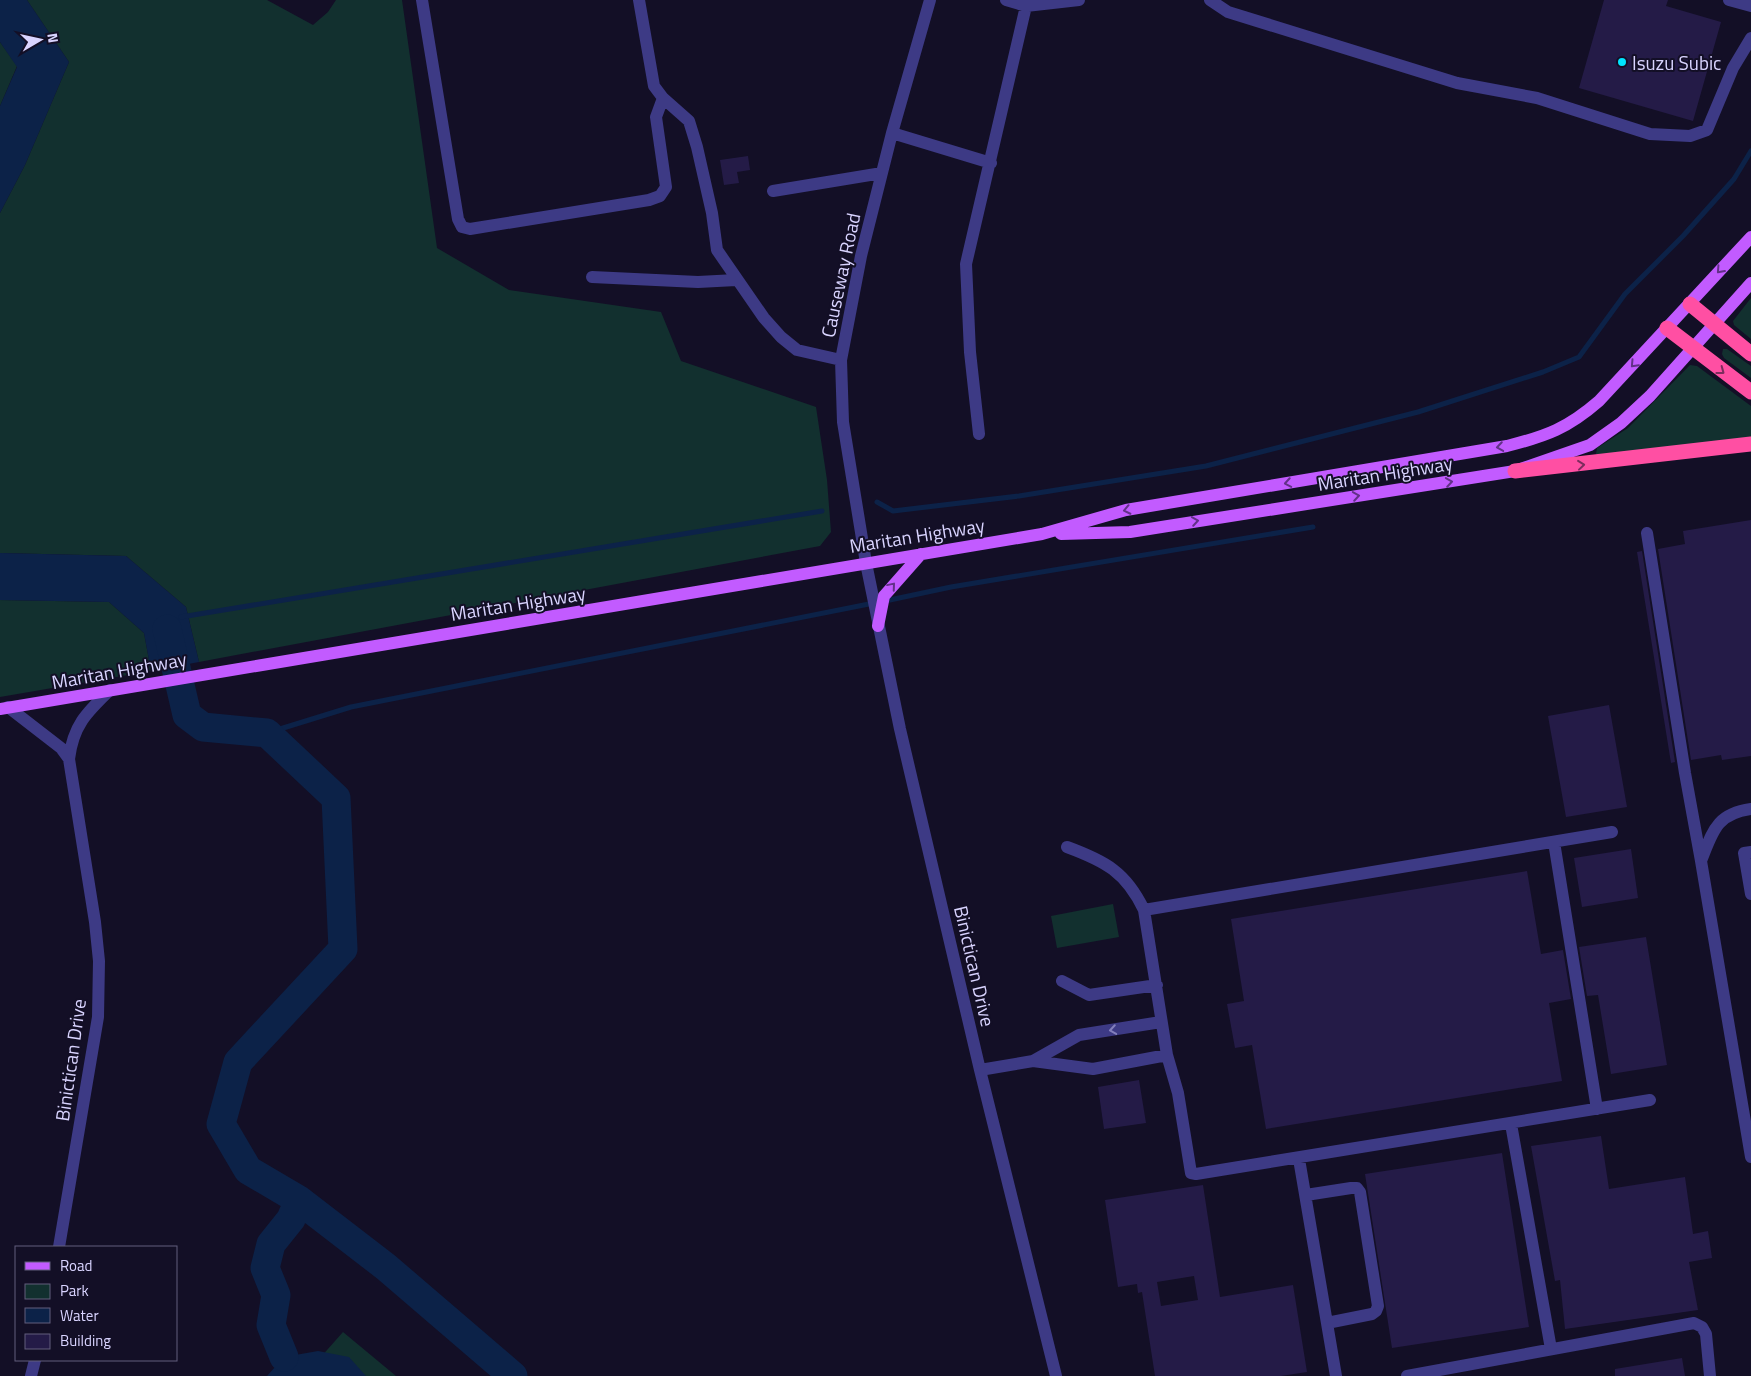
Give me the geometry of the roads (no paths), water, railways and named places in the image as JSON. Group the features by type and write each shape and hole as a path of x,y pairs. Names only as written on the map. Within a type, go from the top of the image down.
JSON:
{"highway":[{"path":"1690,304 1751,354"},
{"path":"1667,328 1692,349 1751,392"},
{"path":"1515,471 1751,444"}],"main road":[{"name":"Maritan Highway","path":"4,708 1042,534 1126,510 1507,446 1546,436 1581,416 1599,401 1751,237"},
{"name":"Maritan Highway","path":"1042,534 1130,532 1515,471 1590,445 1621,423 1650,396 1751,283"},
{"path":"878,626 884,596 921,554"}],"street":[{"path":"422,0 458,219 462,226 470,229 649,200 660,196 666,187 656,117 663,98"},
{"path":"640,0 654,86 663,98 689,121 712,213 717,250 764,318 797,350 841,360"},
{"name":"Causeway Road","path":"866,563 843,422 841,360 861,256 892,133 930,0"},
{"path":"1006,0 1026,6 1079,0"},
{"path":"1210,0 1228,12 1448,80 1537,98 1650,134 1690,136 1707,130 1733,68 1751,38"},
{"path":"1729,0 1751,6"},
{"path":"978,434 970,352 966,264 1026,6"},
{"path":"892,133 991,163"},
{"path":"773,191 882,173"},
{"path":"592,277 698,282 736,280"},
{"path":"1647,533 1685,773 1751,1157"},
{"name":"Binictican Drive","path":"866,563 900,729 980,1070 1056,1376"},
{"name":"Binictican Drive","path":"59,1246 98,1017 100,961 69,759 71,742 77,726 91,708 110,690"},
{"path":"4,708 61,748 69,759"},
{"path":"1701,861 1714,828 1723,818 1751,809"},
{"path":"1144,910 1612,832"},
{"path":"1554,842 1598,1109"},
{"path":"1067,847 1095,858 1114,869 1134,890 1144,910 1157,985 1161,1022 1167,1055 1178,1093 1191,1173 1196,1174 1299,1159 1650,1100"},
{"path":"1751,852 1744,853 1751,894"},
{"path":"1062,981 1089,996 1157,985"},
{"path":"1033,1061 1079,1035 1161,1022"},
{"path":"980,1070 1033,1061 1093,1069 1167,1055"},
{"path":"1511,1124 1551,1349"},
{"path":"1299,1159 1336,1376"},
{"path":"1306,1195 1351,1188 1357,1188 1360,1192 1378,1306 1372,1314 1328,1323"},
{"path":"1407,1376 1694,1323 1702,1327 1706,1334 1710,1376"},
{"path":"31,1376 35,1361"}],"water":[{"path":"0,0 27,0 69,62 25,165 0,213 0,106 17,67 0,42"},
{"path":"0,553 126,556 186,607 199,662 151,671 144,633 109,602 0,600"},
{"path":"318,1351 349,1357 366,1376 267,1376 284,1357"}],"waterway":[{"path":"877,502 893,511 1019,496 1206,466 1418,412 1543,372 1579,357 1625,294 1683,236 1734,179 1751,151"},
{"path":"181,617 822,511"},
{"path":"885,601 951,587 1313,527"},
{"path":"267,733 351,707 874,603"},
{"path":"167,629 187,715 203,727 267,733 336,798 343,949 238,1062 221,1124 248,1170 299,1200 386,1267 513,1376"},
{"path":"284,1357 271,1325 276,1295 265,1268 271,1244 291,1219 299,1200"}],"place":[{"name":"Isuzu Subic","path":"1622,62"}]}
